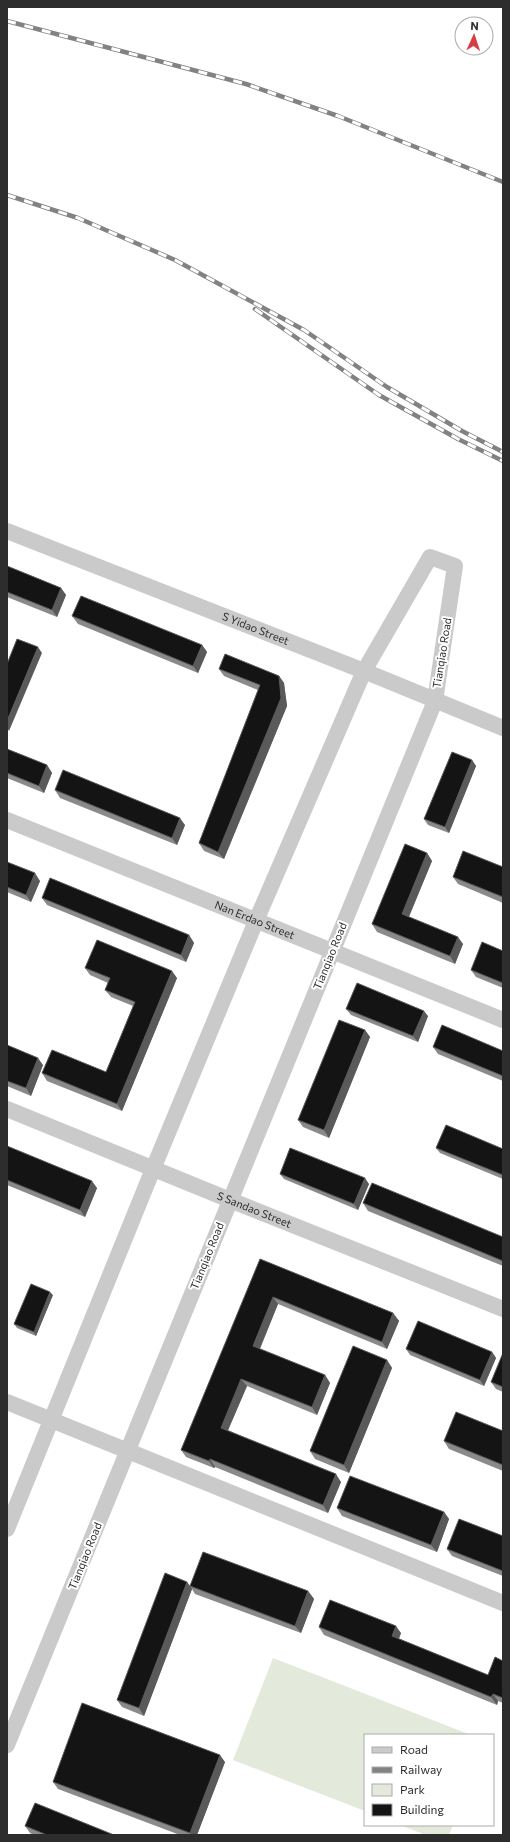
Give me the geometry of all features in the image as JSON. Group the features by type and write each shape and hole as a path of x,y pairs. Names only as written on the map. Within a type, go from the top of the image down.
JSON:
{"street":[{"name":"S Yidao Street","path":"7,531 503,728"},
{"name":"Tianqiao Road","path":"7,1529 153,1169 256,921 364,672 430,557 455,566 435,701 7,1745"},
{"name":"Nan Erdao Street","path":"7,820 331,952 503,1020"},
{"name":"S Sandao Street","path":"7,1109 503,1309"},
{"path":"7,1402 503,1603"}],"green space":[{"path":"273,1658 468,1734 364,1734 364,1811 233,1760"},
{"path":"403,1826 453,1826 449,1835 426,1835"}],"building":[{"path":"7,566 61,588 52,610 7,592"},
{"path":"81,596 202,645 193,666 72,616"},
{"path":"17,639 38,647 7,721 7,664"},
{"path":"225,654 279,676 281,698 218,852 199,843 260,685 219,669"},
{"path":"7,749 47,765 39,786 7,773"},
{"path":"452,752 472,760 445,827 424,819"},
{"path":"63,770 180,818 172,838 55,790"},
{"path":"405,844 427,853 402,914 458,937 450,956 372,924"},
{"path":"463,851 503,867 503,897 453,877"},
{"path":"7,862 35,873 26,895 7,887"},
{"path":"50,878 189,935 181,955 42,898"},
{"path":"97,940 172,971 117,1104 42,1073 52,1050 106,1072 135,1002 105,990 110,978 85,968"},
{"path":"482,942 503,951 503,983 471,970"},
{"path":"357,983 424,1011 413,1036 346,1009"},
{"path":"339,1020 365,1030 324,1130 298,1120"},
{"path":"442,1025 503,1051 503,1076 433,1047"},
{"path":"7,1045 38,1058 26,1088 7,1081"},
{"path":"446,1125 503,1149 503,1175 436,1148"},
{"path":"7,1146 92,1181 80,1210 7,1180"},
{"path":"290,1148 365,1178 354,1204 280,1174"},
{"path":"372,1183 503,1237 503,1261 363,1203"},
{"path":"260,1259 393,1313 382,1342 273,1297 253,1346 325,1375 312,1407 241,1379 221,1428 336,1474 323,1505 210,1459 209,1461 181,1450"},
{"path":"31,1284 50,1292 34,1332 14,1324"},
{"path":"418,1321 492,1352 480,1380 406,1349"},
{"path":"353,1346 387,1360 344,1465 310,1451"},
{"path":"503,1353 503,1387 491,1382"},
{"path":"456,1412 503,1431 503,1465 444,1441"},
{"path":"350,1476 444,1512 431,1545 337,1508"},
{"path":"459,1519 503,1536 503,1571 447,1549"},
{"path":"203,1552 308,1591 295,1626 190,1586"},
{"path":"165,1573 187,1582 139,1708 117,1700"},
{"path":"330,1600 396,1626 392,1636 488,1675 495,1657 503,1661 503,1698 493,1694 491,1697 319,1627"},
{"path":"82,1703 220,1755 190,1833 53,1782"},
{"path":"35,1803 114,1835 47,1835 25,1826"}],"railway":[{"path":"7,21 246,84 338,116 503,182"},
{"path":"7,195 78,218 175,260 304,330 387,387 462,431 503,452"},
{"path":"255,309 379,395 458,439 503,461"}]}
